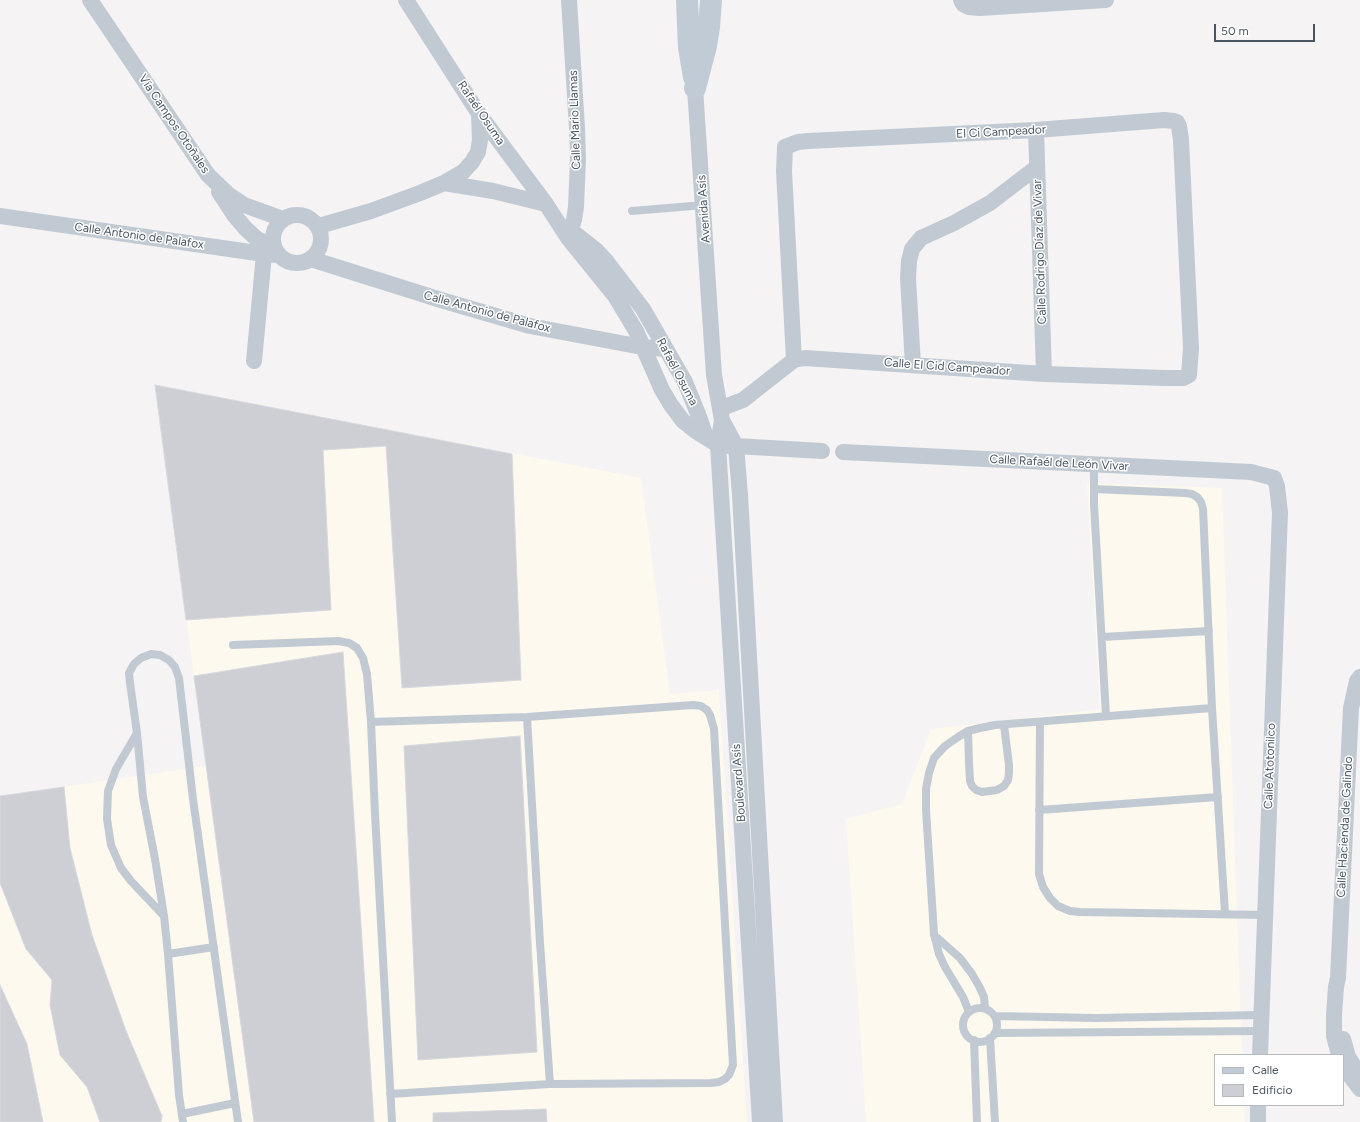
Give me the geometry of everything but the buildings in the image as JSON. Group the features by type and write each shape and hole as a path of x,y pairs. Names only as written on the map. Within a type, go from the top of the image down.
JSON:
{"street":[{"name":"Vía Campos Otoñales","path":"90,0 208,175 229,195 244,205 283,219"},
{"name":"Rafaél Osuma","path":"406,0 479,114 615,296 636,331 662,390 678,415 683,422 712,441"},
{"name":"Calle Mario Llamas","path":"567,231 576,207 578,144 569,0"},
{"path":"687,0 689,48 696,88"},
{"name":"Avenida Asís","path":"711,0 709,27 696,88 714,374 721,414 736,446"},
{"path":"961,0 963,4 969,7 980,8 1106,0"},
{"path":"318,226 371,211 444,183 463,172 478,152 480,140 479,114"},
{"name":"El Ci Campeador","path":"794,360 784,171 785,147 794,143 808,141 1036,130 1164,120 1177,122 1181,140 1191,360 1189,376"},
{"name":"Calle Rodrigo Díaz de Vivar","path":"1036,130 1044,374"},
{"path":"913,365 908,278 909,261 912,249 921,238 954,223 990,203 1037,167"},
{"path":"208,175 231,210 246,229 258,238 272,252 285,260 294,263 303,263 311,259 318,253 322,244 322,235 318,226 312,219 302,215 292,215 283,219 276,226 273,236 272,252 254,360"},
{"path":"444,183 493,191 546,204"},
{"name":"Calle Antonio de Palafox","path":"0,216 272,252"},
{"name":"Rafaél Osuma","path":"567,231 596,250 616,272 642,309 685,382 712,441"},
{"name":"Calle Antonio de Palafox","path":"311,259 530,326 642,347 666,349"},
{"name":"Calle El Cid Campeador","path":"794,360 805,358 1044,374 1165,378 1183,378 1189,376"},
{"path":"721,414 727,406 743,400 794,360"},
{"name":"Avenida Asís","path":"712,441 721,414"},
{"path":"712,441 736,446 822,451"},
{"name":"Boulevard Asís","path":"712,441 727,587 734,697 760,996 775,1122"},
{"name":"Boulevard Asís","path":"736,446 752,695 760,996 760,1122"},
{"name":"Calle Rafaél de León Vivar","path":"843,452 1250,472 1274,478"},
{"name":"Calle Atotonilco","path":"1260,1054 1280,513 1277,486 1274,478"},
{"path":"727,587 746,584"},
{"name":"Calle Hacienda de Galindo","path":"1338,1054 1334,1036 1334,1015 1338,978 1350,708 1357,681 1360,677"},
{"path":"734,697 752,695"},
{"name":"Calle Hacienda de Galindo","path":"1338,978 1342,986 1341,1011 1343,1039 1348,1057 1360,1075"},
{"path":"1344,1068 1360,1089"},
{"path":"1258,1106 1258,1122"}],"lane":[{"path":"632,211 704,205"},
{"path":"1094,464 1106,716"},
{"path":"1094,489 1185,493 1198,497 1201,502 1203,509 1212,708 1225,914"},
{"path":"1102,637 1209,631"},
{"path":"233,645 338,641 349,643 357,648 363,658 367,674 371,722 392,1122"},
{"path":"235,1103 182,1118 178,1088 164,916 156,859 143,797 137,733 129,673 134,664 141,658 150,654 160,655 169,660 175,666 179,678 188,761 238,1122"},
{"path":"371,722 527,717 693,705 701,706 707,710 714,729 733,1065 732,1071 725,1079 719,1082 711,1083 550,1084 390,1094"},
{"path":"969,1012 963,997 939,954 934,934 926,790 929,773 934,758 945,746 968,731 980,728 1212,708"},
{"path":"527,717 550,1084"},
{"path":"1040,722 1039,874 1043,887 1050,898 1058,906 1070,911 1080,912 1264,915"},
{"path":"968,731 969,763 972,786 976,790 982,792 997,790 1004,786 1008,780 1009,773 1004,725"},
{"path":"137,733 116,769 108,791 107,818 111,845 121,868 131,881 164,916"},
{"path":"1039,810 1218,797"},
{"path":"934,934 960,958 972,974 984,997 985,1008"},
{"path":"168,954 214,947"},
{"path":"995,1122 992,1036 997,1028 997,1021 995,1016 990,1011 985,1008 979,1008 969,1012 964,1022 964,1027 969,1037 979,1042 992,1036 1096,1033 1261,1023"},
{"path":"995,1016 1261,1023"},
{"path":"1096,1018 1096,1033"},
{"path":"974,1040 977,1122"}],"shaded area":[{"path":"155,385 641,478 670,694 719,690 747,1122 0,1122 0,796 206,766"},
{"path":"1087,483 1222,488 1242,1054 1214,1054 1214,1106 1244,1106 1245,1122 866,1122 846,819 902,804 931,729 1100,709"}]}
